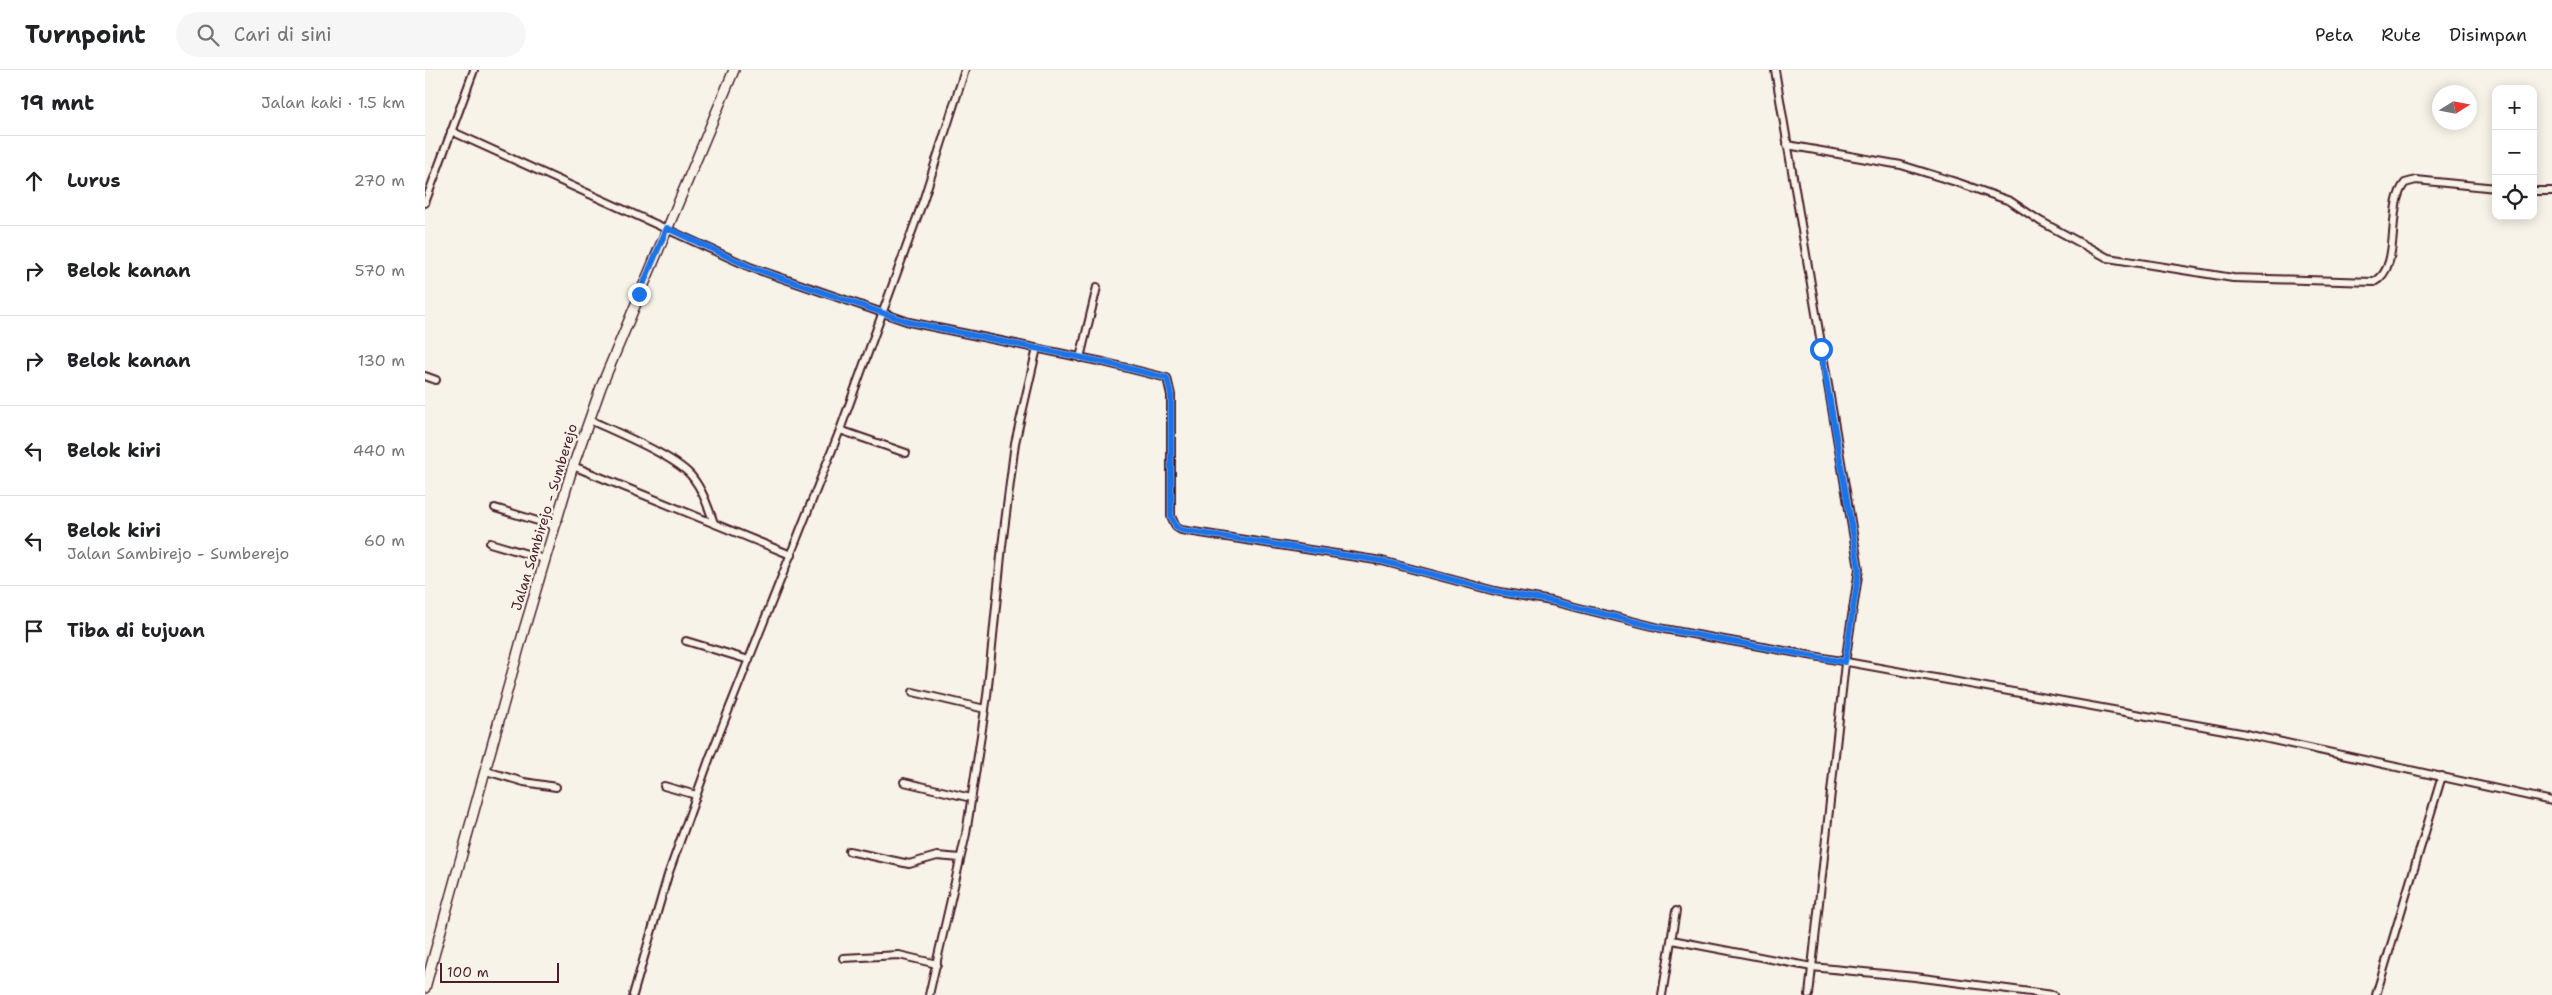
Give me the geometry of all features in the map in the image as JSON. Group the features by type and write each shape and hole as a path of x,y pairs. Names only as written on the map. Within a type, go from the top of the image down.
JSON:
{"main road":[{"name":"Jalan Sambirejo - Sumberejo","path":"425,988 544,559 573,466 667,228 734,70"}],"street":[{"path":"425,203 473,70"},
{"path":"633,995 668,875 697,795 840,430 883,314 965,70"},
{"path":"1775,70 1859,569 1845,662 1809,995"},
{"path":"451,131 750,267 883,314 909,322 1037,348 1167,378 1171,395 1171,516 1176,527 1181,530 1382,561 1495,591 1551,601 1664,629 2241,732 2552,800"},
{"path":"1787,145 1901,165 1968,186 2009,201 2040,221 2108,258 2233,278 2374,282 2382,278 2387,270 2395,216 2405,183 2416,180 2492,188"},
{"path":"425,173 433,177"},
{"path":"2537,191 2552,191"},
{"path":"1080,358 1097,287"},
{"path":"929,995 960,858 971,798 985,709 1015,443 1037,348"},
{"path":"425,376 436,380"},
{"path":"590,420 668,459 692,476 703,493 714,523"},
{"path":"840,430 906,453"},
{"path":"573,466 791,555"},
{"path":"495,508 554,526"},
{"path":"490,543 544,559"},
{"path":"687,641 749,660"},
{"path":"913,692 985,709"},
{"path":"486,771 524,782 556,787"},
{"path":"2376,995 2442,776"},
{"path":"903,782 971,798"},
{"path":"664,786 697,795"},
{"path":"849,851 909,864 937,856 960,858"},
{"path":"1662,995 1676,911"},
{"path":"1672,940 1812,967 1915,977 2053,995"},
{"path":"843,958 899,955 937,964"}],"route":[{"path":"639,294 667,228 750,267 909,322 1103,362 1167,378 1171,395 1171,516 1173,524 1181,530 1382,561 1495,591 1551,601 1664,629 1845,662 1859,569 1821,349"}]}
